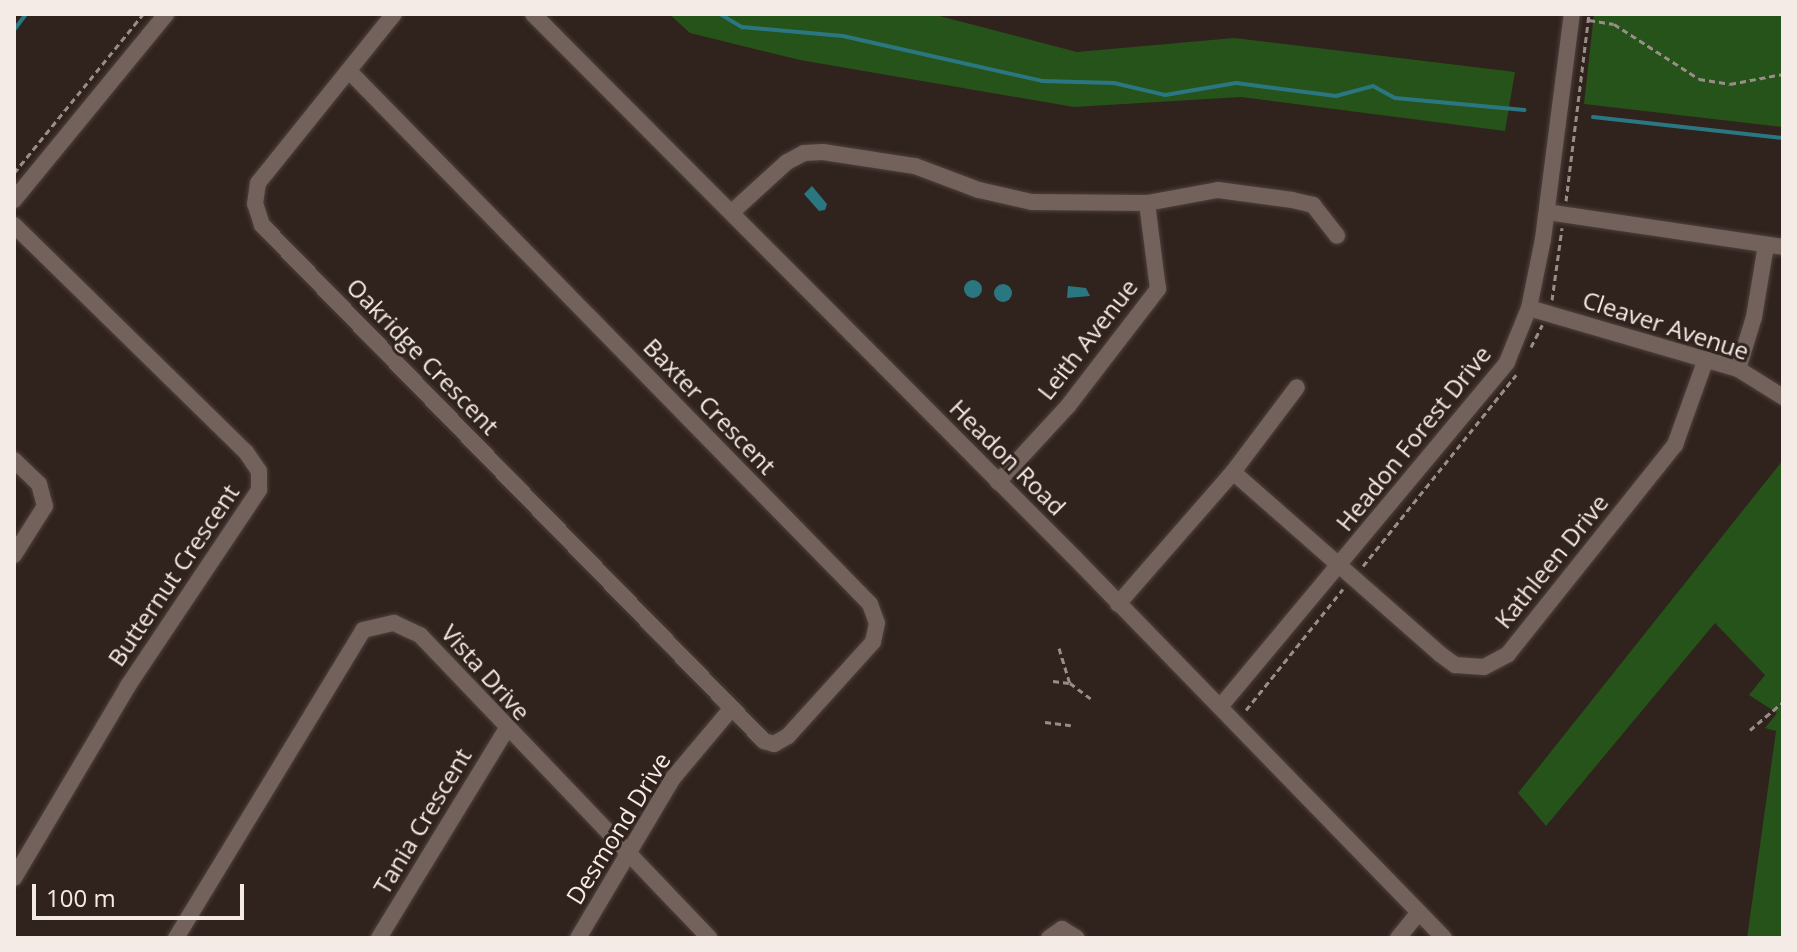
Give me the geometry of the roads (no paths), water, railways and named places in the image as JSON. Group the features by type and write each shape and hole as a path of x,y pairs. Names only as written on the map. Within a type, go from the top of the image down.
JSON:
{"street":[{"path":"14,200 166,14"},
{"name":"Oakridge Crescent","path":"394,14 258,183 255,204 262,225 731,709"},
{"name":"Headon Road","path":"533,14 732,212 1444,938"},
{"name":"Headon Forest Drive","path":"1220,707 1345,573 1507,362 1529,308 1555,213 1580,16"},
{"name":"Baxter Crescent","path":"349,71 870,604 877,623 873,642 788,736 774,744 764,741 731,709"},
{"path":"732,212 787,162 814,152 915,166 979,190 1032,202 1147,203 1218,190 1292,200 1313,205 1337,236"},
{"name":"Leith Avenue","path":"998,482 1068,406 1158,289 1147,203"},
{"path":"1555,213 1775,246 1738,369"},
{"name":"Butternut Crescent","path":"14,225 246,452 259,471 259,490 128,686 14,878"},
{"name":"Cleaver Avenue","path":"1529,308 1738,369 1783,397"},
{"name":"Kathleen Drive","path":"1233,472 1345,573 1455,665 1484,667 1508,654 1675,445 1706,359"},
{"path":"1118,604 1233,472 1297,387"},
{"path":"14,460 39,484 45,506 14,555"},
{"name":"Vista Drive","path":"176,938 363,630 394,623 420,635 506,730 710,938"},
{"name":"Desmond Drive","path":"578,938 673,778 731,709"},
{"name":"Tania Crescent","path":"379,938 506,730"},
{"path":"1398,938 1419,912"},
{"path":"1049,938 1062,929 1077,938"}],"water":[{"path":"812,186 827,204 825,210 819,211 804,194"},
{"path":"973,280 982,289 973,298 964,289"},
{"path":"1003,284 1012,293 1003,302 994,293"},
{"path":"1068,286 1086,288 1090,296 1067,298"}],"waterway":[{"path":"14,30 26,14"},
{"path":"720,14 742,27 843,36 1042,81 1114,83 1165,95 1236,83 1336,96 1373,86 1395,98 1524,110"},
{"path":"1593,117 1783,138"}]}
